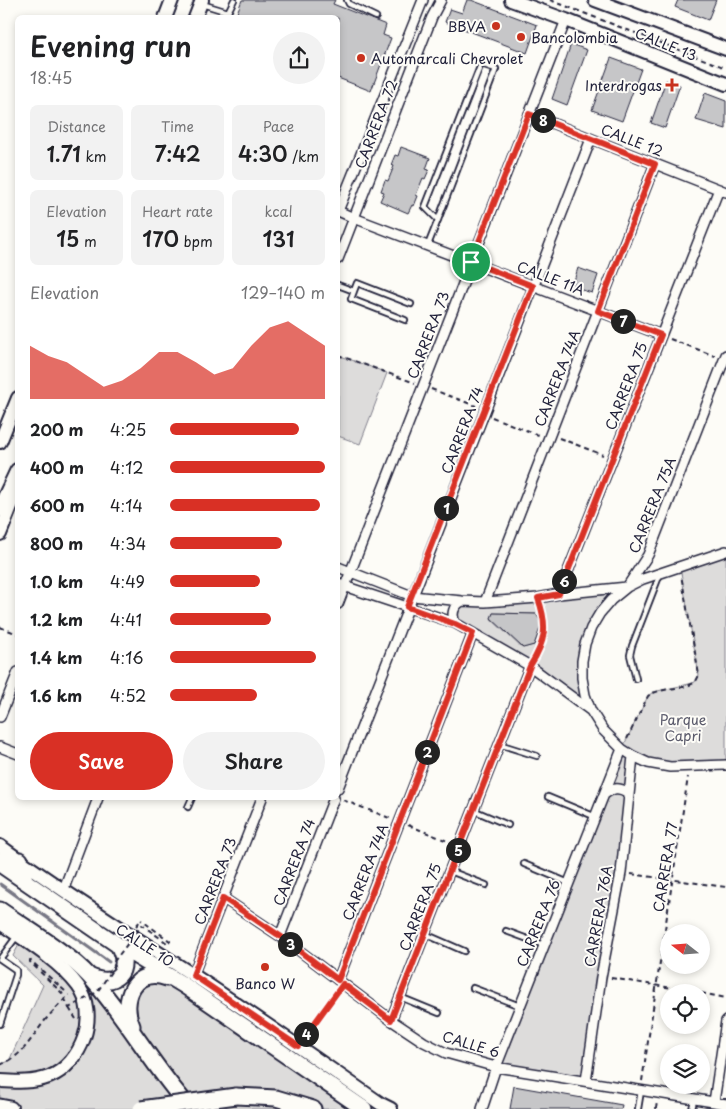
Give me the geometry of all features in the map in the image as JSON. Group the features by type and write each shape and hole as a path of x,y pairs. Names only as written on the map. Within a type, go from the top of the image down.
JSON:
{"main road":[{"path":"0,509 15,477"},
{"path":"0,860 20,860 25,880"},
{"name":"CALLE 10","path":"0,864 118,946 189,981 364,1109"},
{"path":"0,910 83,981 136,1036 170,1087 191,1109"},
{"path":"83,981 107,982 120,974 124,960 118,946"},
{"path":"136,1036 130,1021 127,1002 130,992 136,984 145,978 155,976 189,981"},
{"path":"141,1109 236,1096 276,1098 313,1109"},
{"path":"0,1108 10,1109"}],"street":[{"path":"166,15 172,0"},
{"name":"CARRERA 72","path":"340,206 423,0"},
{"name":"CARRERA 72","path":"340,253 432,17 441,0"},
{"name":"CALLE 13","path":"511,0 726,84"},
{"name":"CALLE 13","path":"595,0 726,49"},
{"path":"196,15 202,2"},
{"name":"CARRERA 73","path":"341,585 350,572 566,20"},
{"path":"709,43 726,40"},
{"name":"CALLE 12","path":"529,114 722,190"},
{"name":"CARRERA 74","path":"340,783 591,139"},
{"name":"CARRERA 74A","path":"484,602 655,164"},
{"name":"CARRERA 75","path":"559,594 661,335 722,190"},
{"name":"CALLE 11A","path":"340,212 661,335"},
{"name":"CARRERA 75A","path":"590,711 582,678 582,661 585,644 591,628 611,600 627,587 648,555 725,357"},
{"path":"0,442 15,405"},
{"path":"0,534 15,496"},
{"path":"340,568 412,596 484,602 538,598 627,587 644,578 680,568 724,552 726,541"},
{"path":"341,585 455,624 530,666 590,711 602,730 622,749 633,756 670,767 726,765"},
{"path":"455,624 452,612 462,601"},
{"name":"CARRERA 74A","path":"340,982 473,633"},
{"name":"CARRERA 75","path":"391,1020 530,666"},
{"path":"0,718 15,680"},
{"path":"0,747 15,753"},
{"name":"CARRERA 76","path":"482,1109 496,1067 622,749"},
{"name":"CARRERA 76A","path":"586,1081 601,976 621,873 633,756"},
{"path":"604,794 611,789 620,788 627,792 629,800"},
{"path":"63,891 97,800"},
{"name":"CARRERA 73","path":"189,981 261,800"},
{"name":"CARRERA 74","path":"280,936 333,800"},
{"name":"CALLE 10","path":"0,846 189,981 298,1046 390,1109"},
{"name":"CALLE 6","path":"223,898 280,936 391,1020 424,1042 446,1053 496,1067 694,1098 720,1104"},
{"path":"2,927 58,958"},
{"path":"0,1081 36,1081 51,1076 69,1062 82,1042 88,1019 83,981"},
{"path":"720,1104 726,1021"}],"lane":[{"path":"202,2 228,12 234,0"},
{"path":"348,0 349,4 376,17"},
{"path":"428,245 431,236 438,220 496,69 482,64 426,207 438,220"},
{"path":"405,320 351,299 357,283 411,304"},
{"path":"340,286 354,291"},
{"path":"636,679 631,650 660,574"},
{"path":"499,744 537,756"},
{"path":"548,797 596,817"},
{"path":"188,807 191,800"},
{"path":"473,810 508,825"},
{"path":"524,864 569,883"},
{"path":"449,871 486,885"},
{"path":"506,932 544,945"},
{"path":"425,934 464,950"},
{"path":"0,1024 16,970 0,959 17,936"},
{"path":"473,988 520,1006"},
{"path":"400,996 439,1013"},
{"path":"638,1109 641,1090"},
{"path":"692,1109 694,1098"}],"path":[{"path":"550,0 726,68"},
{"path":"661,335 725,357"},
{"path":"340,356 423,386 548,437 613,458"},
{"path":"622,749 648,696 653,692 695,682 699,675 680,568"},
{"path":"530,666 540,651 545,633 544,615 538,598"},
{"path":"0,628 15,633"},
{"name":"CARRERA 77","path":"641,1090 690,767"},
{"path":"621,873 726,887"},
{"path":"69,1008 97,992 115,966 112,964 142,925 167,943 170,943 170,941 141,920"},
{"path":"65,990 30,960 62,993 76,1020 79,1018 73,1008"},
{"path":"601,976 660,986"},
{"path":"0,1065 22,1051 46,1018 83,981"},
{"path":"298,1046 340,982"},
{"path":"710,995 726,998"}],"green space":[{"path":"340,356 387,373 360,444 340,437"},
{"name":"Parque Capri","path":"726,551 726,765 690,767 634,756 621,873 586,1081 496,1067 622,749 648,696 653,692 695,682 699,675 680,567"},
{"path":"627,587 600,613 582,661 591,711 530,666 455,623 456,606","holes":["493,613 536,614 542,624 534,645 522,648 491,619"]},
{"path":"22,939 77,986 89,976 130,1021 136,984 165,977 364,1109 0,1109 0,1065 9,1061 43,985 13,956"}],"building":[{"name":"Automarcali Chevrolet","path":"242,0 335,0 333,4 386,25 383,35 391,38 371,91 340,79 340,15 236,15"},
{"path":"467,0 537,25 527,53 445,22 450,9 462,13"},
{"path":"678,0 716,0 708,20 675,7"},
{"path":"571,44 587,50 567,105 552,99"},
{"path":"611,58 641,69 622,121 592,110"},
{"path":"666,80 680,85 665,128 651,123"},
{"path":"705,93 726,101 726,129 696,120"},
{"path":"401,147 430,158 426,169 429,170 425,179 423,178 414,206 412,205 408,213 380,201 384,192 381,191 385,180 388,181 394,166 391,165 395,155 398,156"},
{"path":"578,268 598,275 592,293 572,287"},
{"path":"493,613 536,614 542,623 534,645 523,648 491,618"},
{"path":"514,1086 622,1105 621,1109 510,1109"}],"waterway":[{"path":"0,884 109,962"}],"place":[{"name":"BBVA","path":"496,26"},
{"name":"Bancolombia","path":"521,37"},
{"name":"Automarcali Chevrolet","path":"361,58"},
{"name":"Interdrogas","path":"672,85"},
{"name":"Banco W","path":"265,967"}],"route":[{"path":"529,114 655,164 598,311 661,335 559,594 538,598 544,615 545,633 540,651 530,666 391,1020 343,984 298,1046 193,975 223,898 280,936 338,980 473,633 455,624 407,607 533,286 471,262 529,114"}]}
